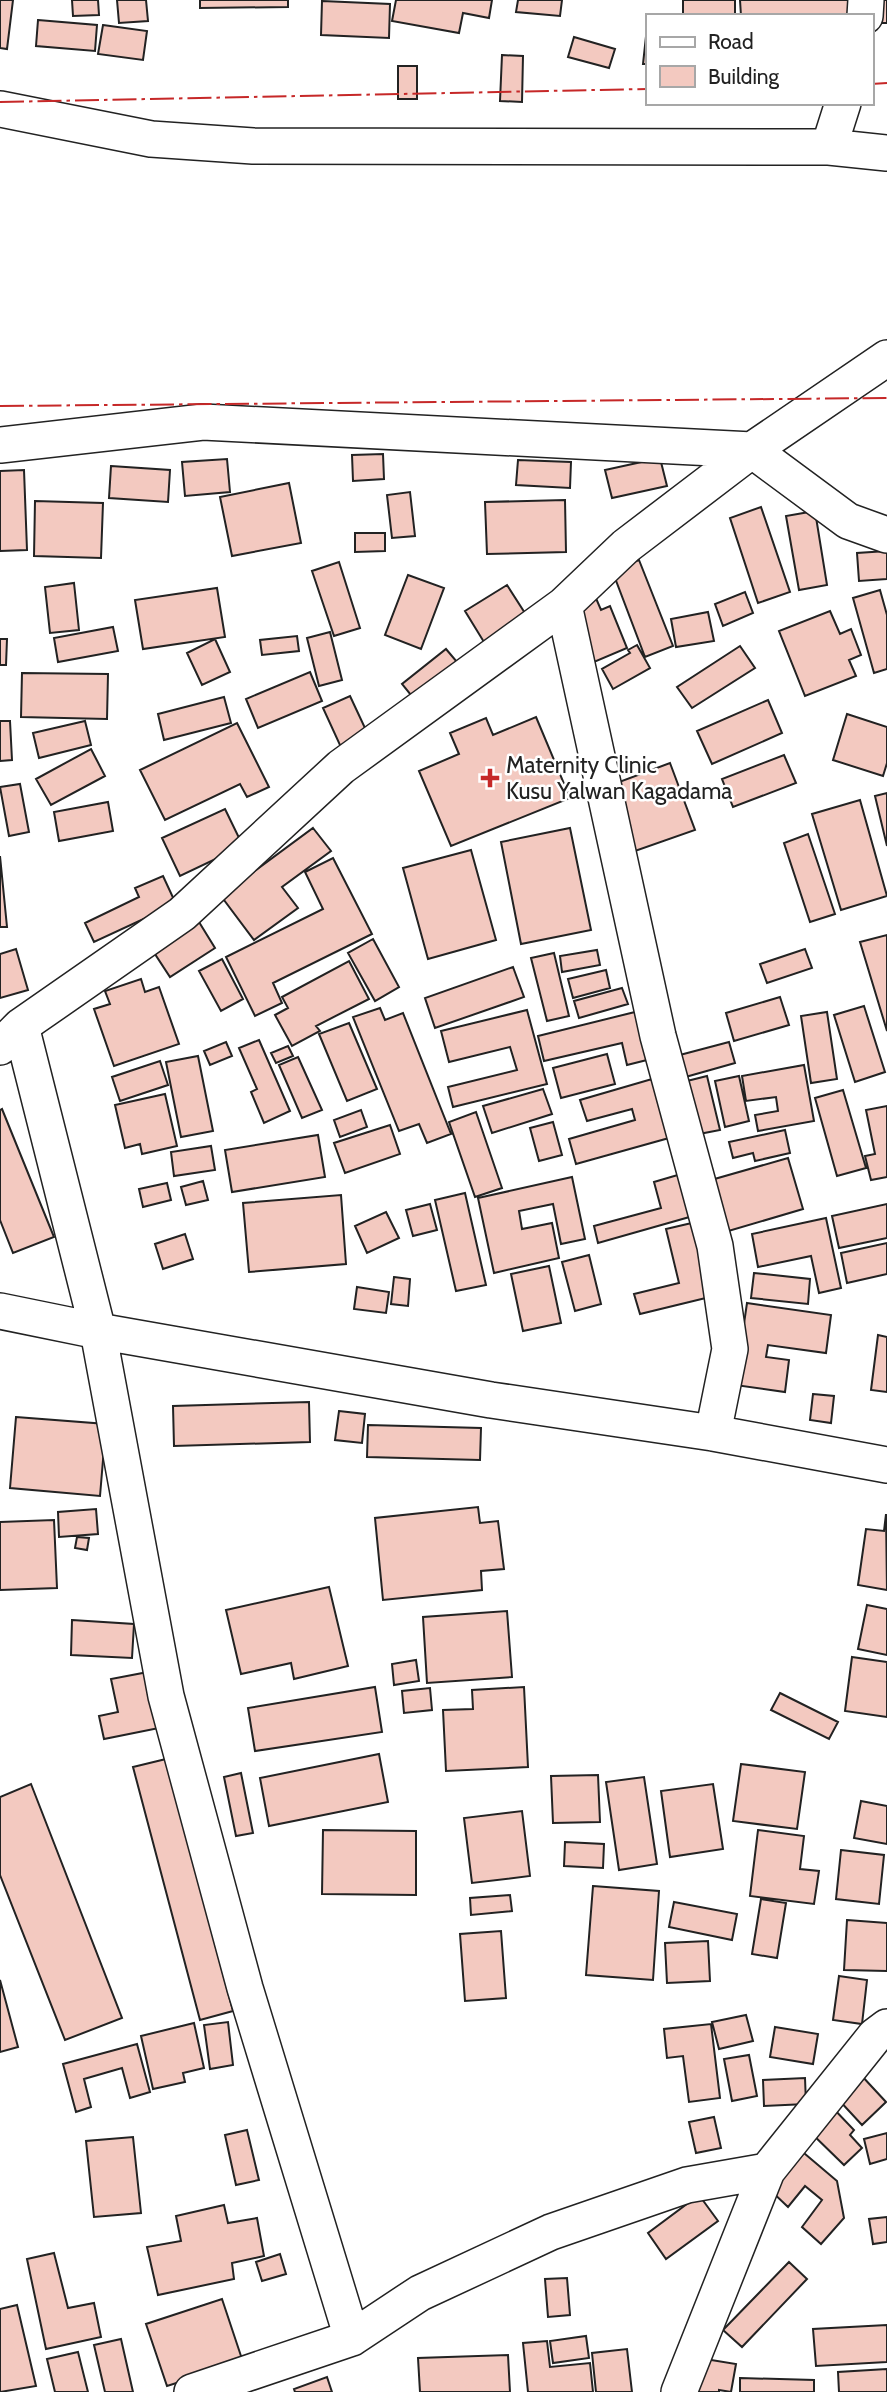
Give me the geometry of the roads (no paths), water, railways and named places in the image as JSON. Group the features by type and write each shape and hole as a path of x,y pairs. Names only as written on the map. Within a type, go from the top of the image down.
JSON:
{"street":[{"path":"829,147 842,105"},
{"path":"0,109 151,139 253,146 829,147 887,153"},
{"path":"352,2338 245,1988 166,1696 98,1331 10,1037 182,915 341,767 564,605 626,546 752,450 887,358"},
{"path":"0,445 203,422 752,450 848,521 887,535"},
{"path":"564,605 658,1036 715,1246 730,1349 713,1433"},
{"path":"0,1311 98,1331 491,1400 713,1433 887,1465"},
{"path":"679,2392 766,2171 875,2036 887,2027"},
{"path":"192,2392 352,2338 420,2293 551,2232 687,2185 766,2171"}],"place":[{"name":"Maternity Clinic Kusu Yalwan Kagadama","path":"490,778"}]}
